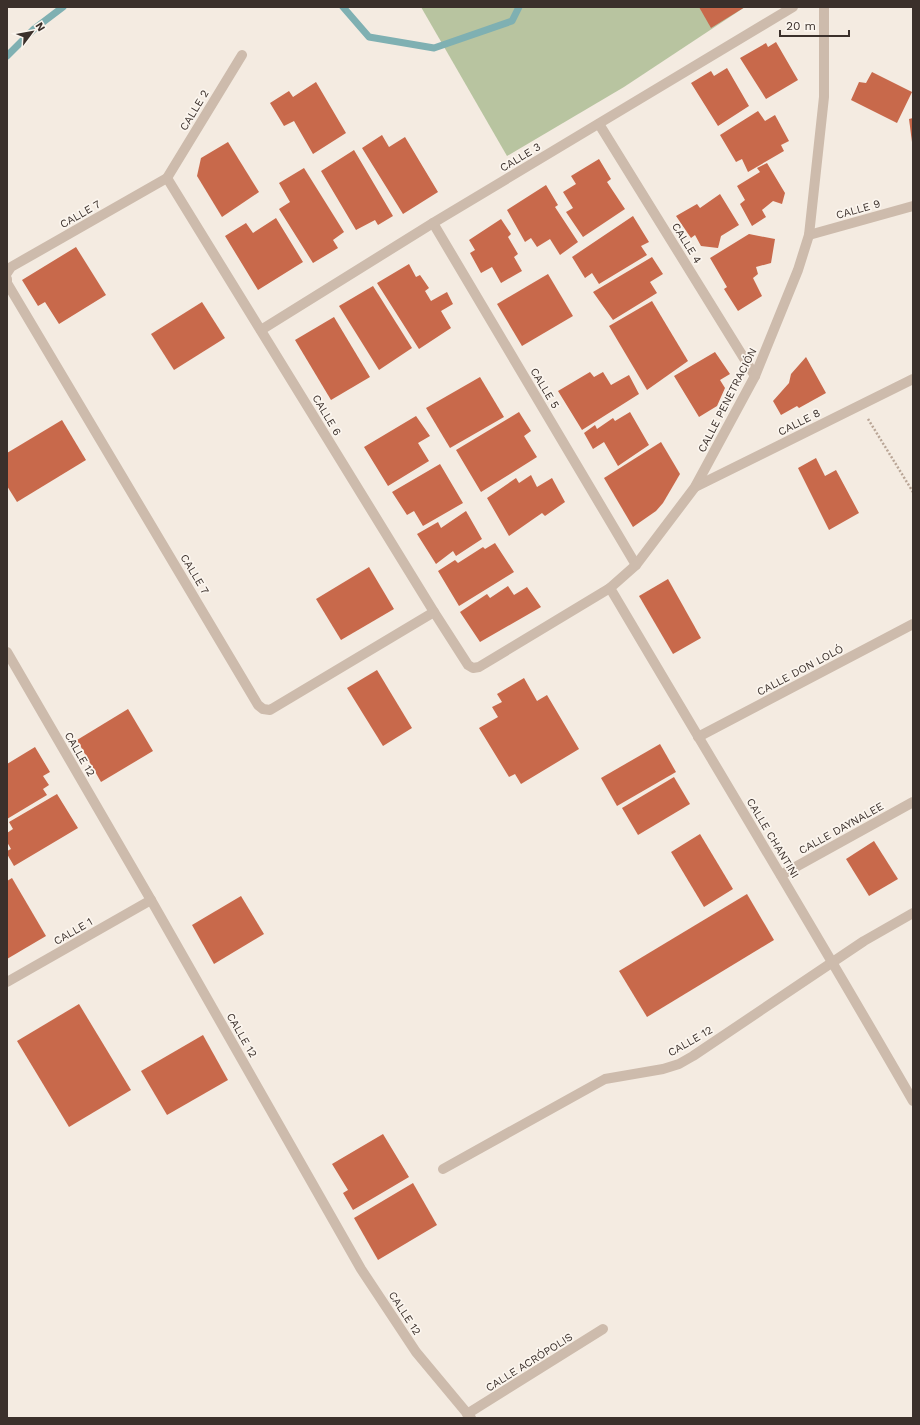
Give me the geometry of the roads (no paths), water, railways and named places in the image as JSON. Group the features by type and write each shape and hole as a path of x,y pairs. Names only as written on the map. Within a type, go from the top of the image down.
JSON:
{"street":[{"name":"CALLE 3","path":"261,330 434,223 792,7"},
{"name":"CALLE PENETRACIÓN","path":"468,665 473,668 479,667 610,588 636,565 696,487 755,376 798,270 809,235 824,97 824,7"},
{"name":"CALLE 2","path":"167,178 242,54"},
{"name":"CALLE 4","path":"599,124 755,376"},
{"name":"CALLE 7","path":"7,273 11,267 167,178"},
{"name":"CALLE 6","path":"167,178 468,665"},
{"name":"CALLE 9","path":"809,235 913,206"},
{"name":"CALLE 5","path":"434,223 636,565"},
{"name":"CALLE 7","path":"7,280 7,283 254,698 264,709 270,710 434,612"},
{"name":"CALLE 8","path":"696,487 913,378"},
{"name":"CALLE CHANTINI","path":"610,588 833,962 913,1102"},
{"name":"CALLE DON LOLÓ","path":"698,737 913,624"},
{"name":"CALLE 12","path":"7,652 151,900 361,1269 416,1352 469,1416"},
{"name":"CALLE DAYNALEE","path":"781,875 913,802"},
{"name":"CALLE 1","path":"7,982 151,900"},
{"name":"CALLE 12","path":"443,1169 605,1079 664,1069 679,1064 833,962 913,913"},
{"name":"CALLE ACRÓPOLIS","path":"469,1416 603,1329"}],"waterway":[{"path":"7,56 34,29 63,7"},
{"path":"343,7 369,37 434,48 512,21 519,7"}]}
